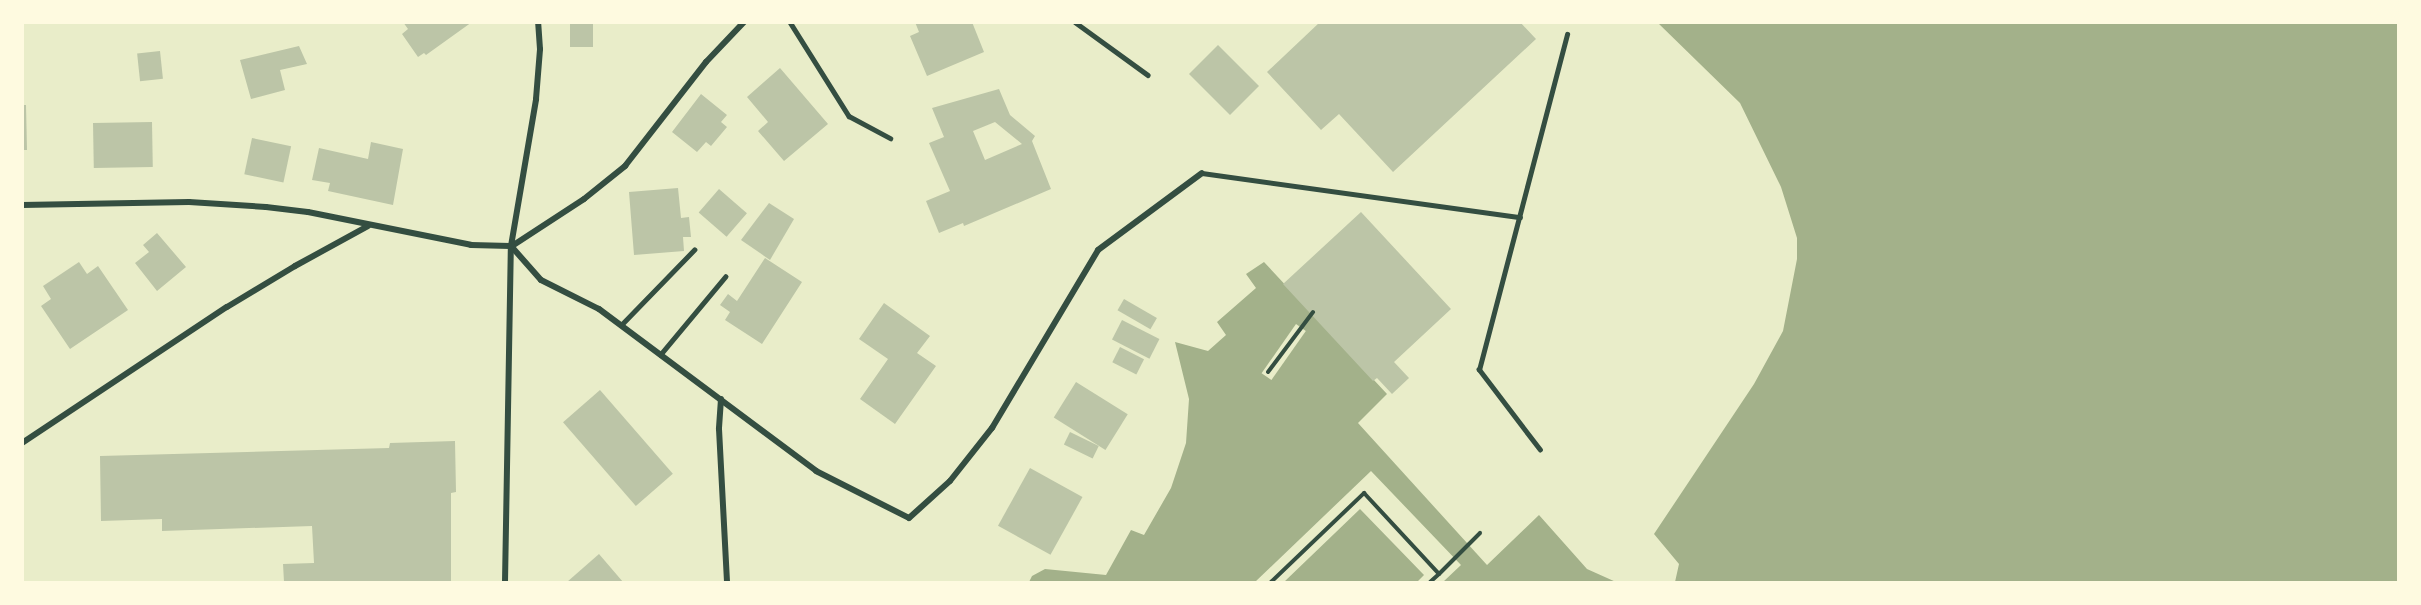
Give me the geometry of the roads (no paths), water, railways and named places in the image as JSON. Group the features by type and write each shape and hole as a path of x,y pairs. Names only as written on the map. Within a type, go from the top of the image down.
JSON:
{"street":[{"path":"505,582 511,246 536,99 540,49 538,22"},
{"path":"22,205 153,202 233,205 308,212 368,226 438,236 471,245 511,246 584,199 625,166 706,62 744,22"},
{"path":"511,246 541,280 599,309 816,471 909,518 950,481 992,428 1098,250 1202,173"},
{"path":"22,443 227,307 368,226"},
{"path":"721,399 719,429 727,582"}],"lane":[{"path":"790,22 849,116 890,138"},
{"path":"1075,22 1148,75"},
{"path":"1540,450 1479,370 1521,217 1567,34"},
{"path":"1202,173 1521,217"},
{"path":"621,325 694,250"},
{"path":"660,355 725,277"}]}
